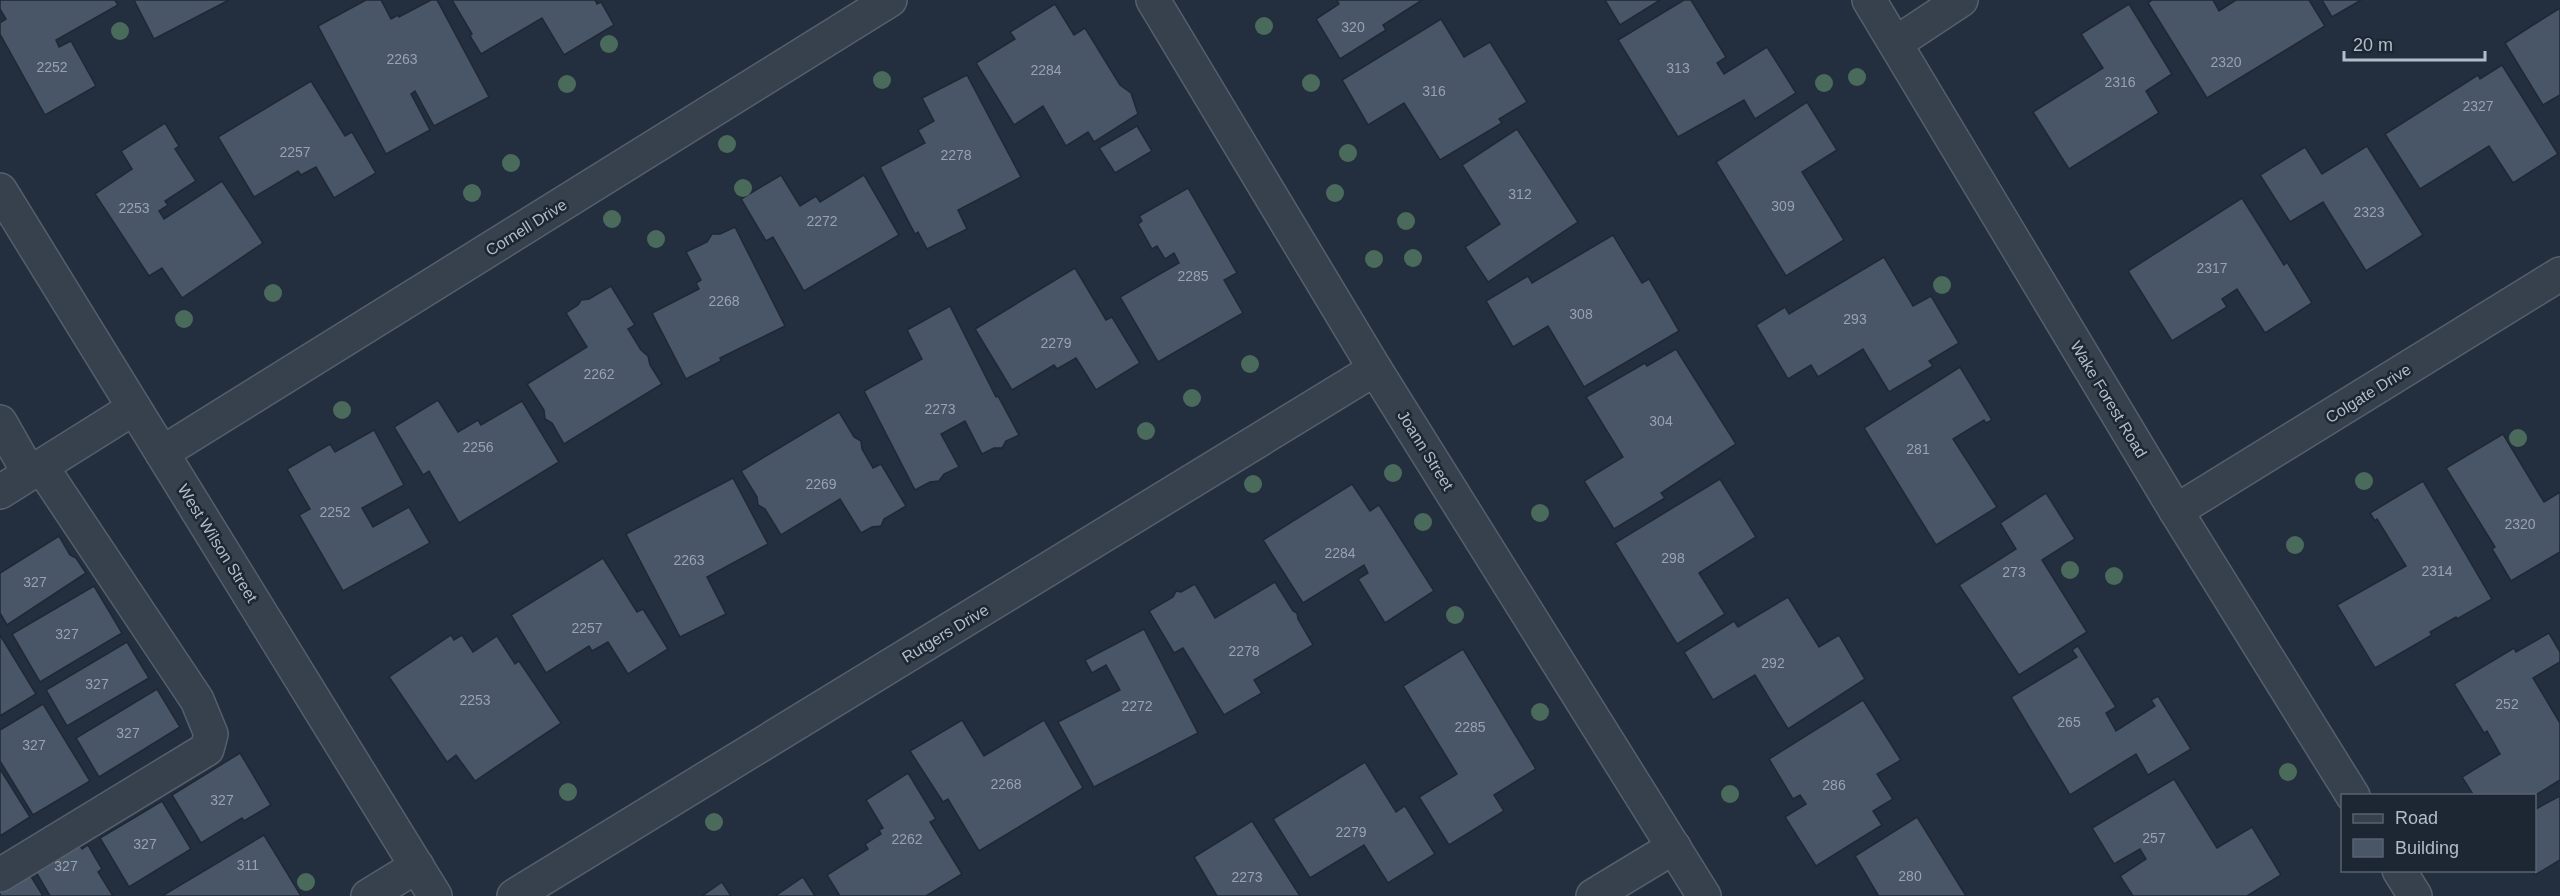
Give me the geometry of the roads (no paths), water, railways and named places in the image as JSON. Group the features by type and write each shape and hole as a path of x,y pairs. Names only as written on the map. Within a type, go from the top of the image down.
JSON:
{"street":[{"name":"Cornell Drive","path":"162,453 890,0"},
{"name":"Joann Street","path":"1153,0 1375,369 1704,896"},
{"name":"Wake Forest Road","path":"1869,0 2176,511 2352,794"},
{"path":"1896,43 1961,0"},
{"name":"West Wilson Street","path":"0,190 435,896"},
{"name":"Colgate Drive","path":"2176,511 2560,274"},
{"name":"Rutgers Drive","path":"514,896 1375,369"},
{"path":"0,492 134,408"},
{"path":"0,422 197,700 211,734 207,750 0,875"},
{"path":"1593,896 1674,847"},
{"path":"369,896 417,866"},
{"path":"2400,872 2415,896"}]}
